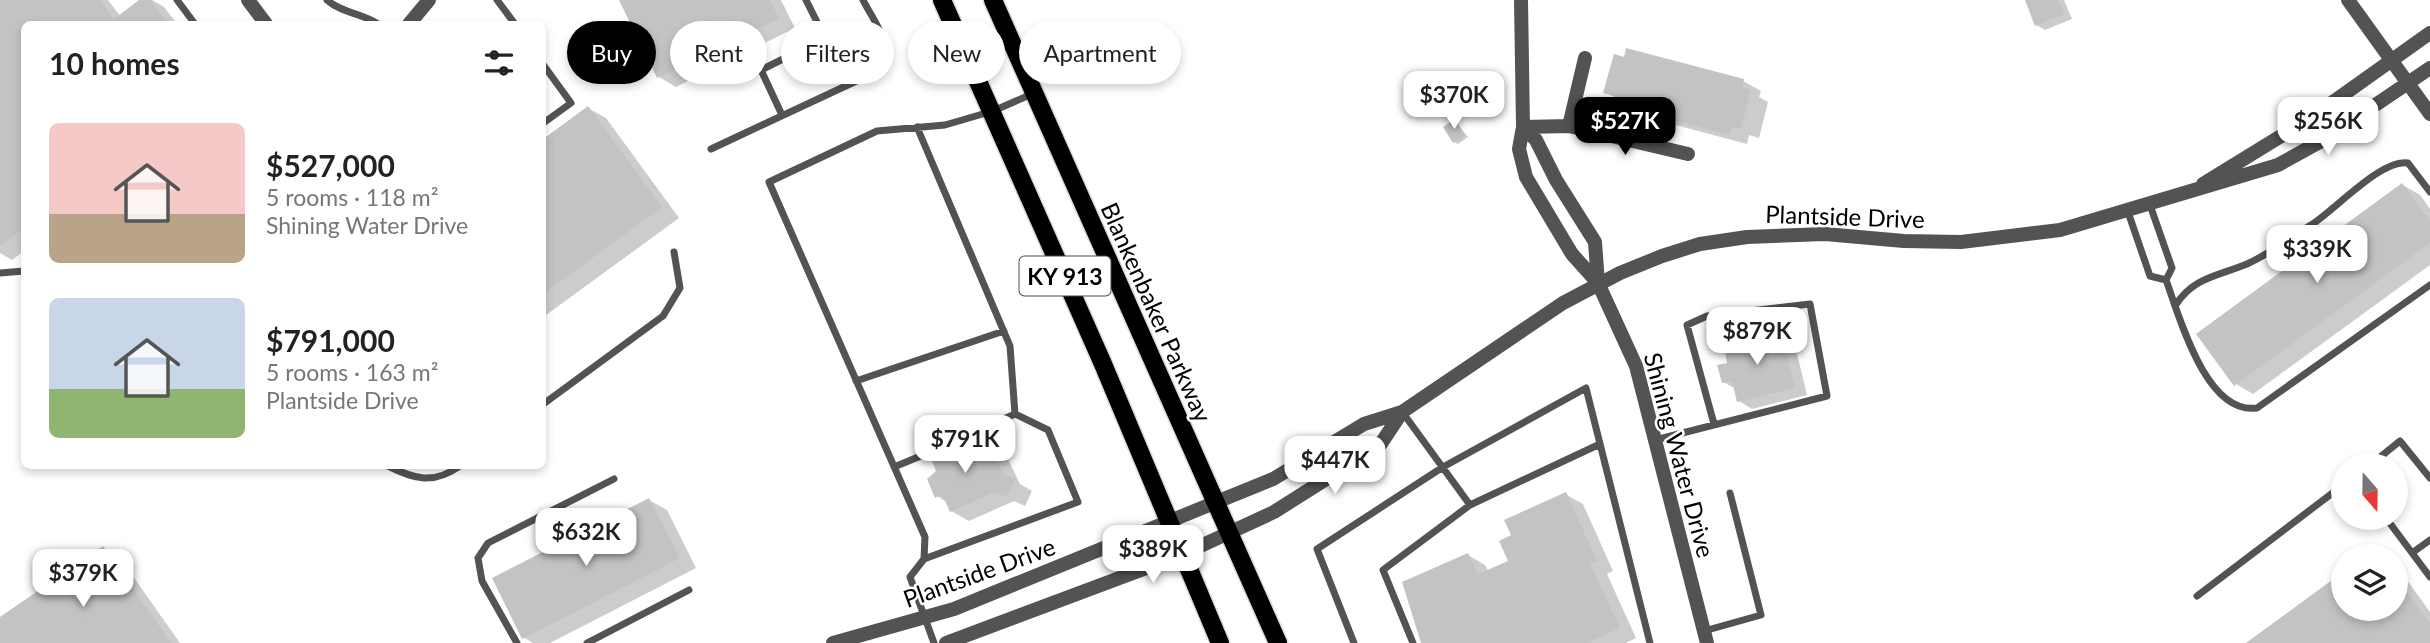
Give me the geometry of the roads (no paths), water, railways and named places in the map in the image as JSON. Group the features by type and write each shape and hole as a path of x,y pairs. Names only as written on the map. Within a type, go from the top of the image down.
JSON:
{"main road":[{"name":"KY 913","path":"942,0 1103,364 1220,643"},
{"name":"Blankenbaker Parkway","path":"993,0 1278,643"}],"street":[{"path":"248,0 264,21"},
{"path":"412,21 429,0"},
{"name":"Shining Water Drive","path":"1521,0 1523,127 1519,149 1526,177 1572,254 1598,284 1636,366 1705,637"},
{"path":"2348,0 2430,114"},
{"name":"Plantside Drive","path":"2199,187 2312,117 2430,33"},
{"path":"1569,126 1585,58"},
{"name":"Plantside Drive","path":"833,643 954,609 1273,479 1364,424 1402,412 1563,303 1598,284 1700,244 1747,237 1825,234 1904,241 1961,242 2060,230 2278,165 2409,85 2430,68"},
{"path":"1523,127 1569,126 1688,154"},
{"name":"Shining Water Drive","path":"1523,127 1536,140 1556,180 1595,242 1598,284"},
{"name":"Plantside Drive","path":"946,643 1181,555 1229,534 1360,460 1380,445 1402,412"}],"lane":[{"path":"177,0 192,21"},
{"path":"327,0 339,10 366,16 374,21"},
{"path":"497,0 513,21"},
{"path":"806,0 816,21"},
{"path":"863,0 874,21"},
{"path":"781,60 761,70 782,115"},
{"path":"546,69 571,103 546,121"},
{"path":"711,149 848,84"},
{"path":"924,559 925,537 769,182 877,131 945,125 993,111 1033,94"},
{"path":"917,127 1010,346 1015,414"},
{"path":"2175,306 2184,292 2198,281 2247,263 2314,223 2385,168 2399,161 2408,163 2430,192"},
{"path":"2150,205 2172,268 2166,280 2188,344 2209,379 2229,402 2244,410 2258,408 2430,285"},
{"path":"2127,212 2150,276 2166,280"},
{"path":"546,402 663,316 680,288 674,252"},
{"path":"0,273 21,271"},
{"path":"1655,440 1827,396 1810,304 1707,316 1687,325 1714,424"},
{"path":"856,381 1004,331"},
{"path":"1354,643 1317,549 1443,467 1586,388 1650,643"},
{"path":"1402,412 1470,505"},
{"path":"934,643 910,577 924,559 1078,502 1048,430 1015,414 956,440"},
{"path":"2385,453 2400,441 2430,478"},
{"path":"1413,643 1383,570 1470,505 1600,444"},
{"path":"894,467 928,453"},
{"path":"393,469 416,480 449,473 455,469"},
{"path":"517,643 482,581 478,558 488,543 614,479"},
{"path":"1705,637 1761,615 1730,493"},
{"path":"2196,596 2331,494"},
{"path":"2395,530 2430,577"},
{"path":"2412,553 2430,540"},
{"path":"587,643 690,590"}]}
